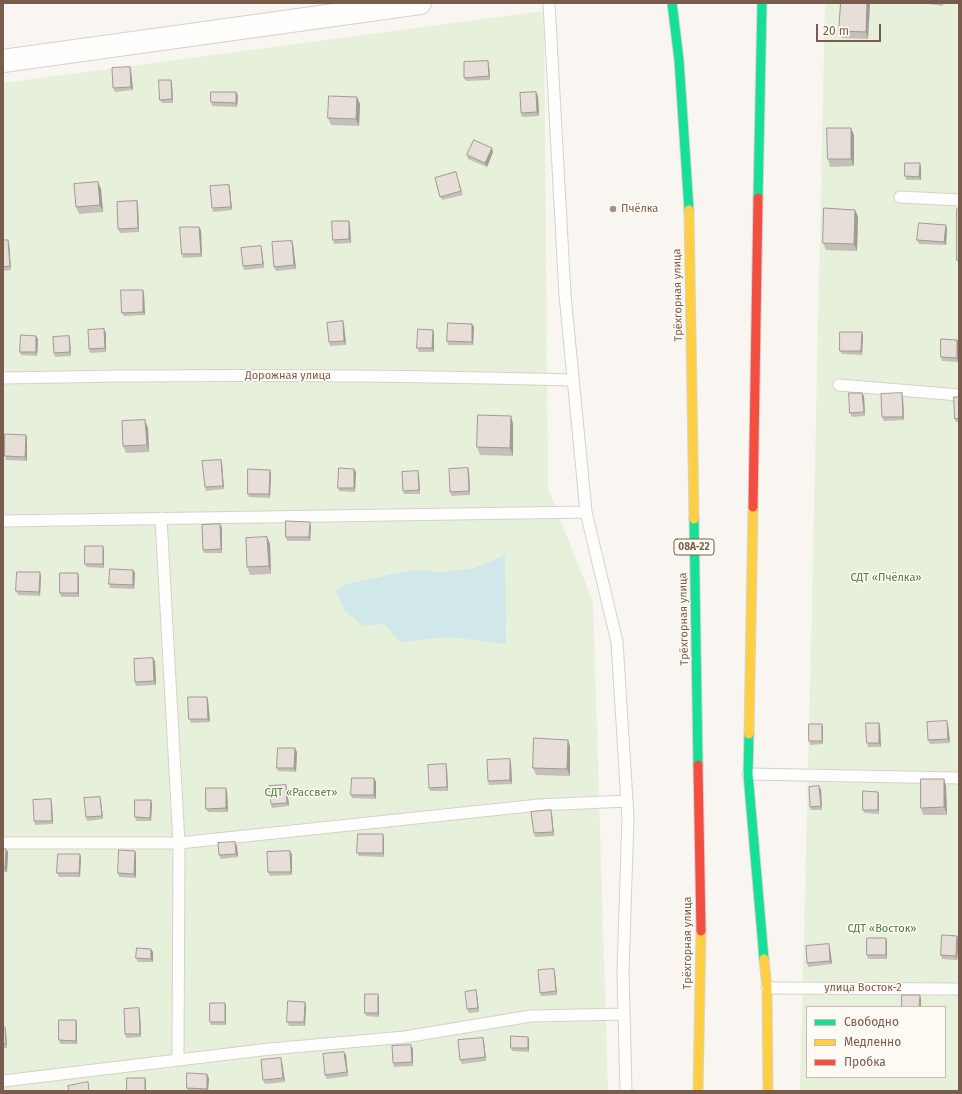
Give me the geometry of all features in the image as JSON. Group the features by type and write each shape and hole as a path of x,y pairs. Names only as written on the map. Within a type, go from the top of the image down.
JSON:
{"main road":[{"name":"Трёхгорная улица","path":"672,3 679,60 689,221 701,950 698,1091"},
{"path":"762,3 748,774 767,988 768,1091"}],"street":[{"path":"3,61 420,3"}],"lane":[{"path":"549,3 565,295 586,512 617,642 626,801 624,1014 626,1091"},
{"path":"900,197 959,200"},
{"name":"Дорожная улица","path":"3,378 153,375 458,377 573,380"},
{"path":"840,385 959,395"},
{"path":"3,521 586,512"},
{"path":"160,518 179,843 178,1060"},
{"path":"748,774 959,778"},
{"path":"3,843 179,843 539,805 626,801"},
{"name":"улица Восток-2","path":"767,988 959,989"},
{"path":"3,1081 270,1049 405,1037 531,1016 624,1014"}],"green space":[{"name":"СДТ «Пчёлка»","path":"825,3 959,3 959,1091 800,1091"},
{"name":"СДТ «Рассвет»","path":"544,11 548,489 593,602 608,1091 3,1091 3,83"}],"water":[{"path":"505,555 506,644 448,637 400,642 384,624 363,626 345,611 336,590 344,585 411,570 444,572 474,568"}],"building":[{"path":"841,3 867,3 866,32 839,31"},
{"path":"488,61 489,76 464,78 464,62"},
{"path":"130,67 131,87 113,88 112,68"},
{"path":"159,80 171,80 172,99 160,100"},
{"path":"211,92 236,92 236,103 211,102"},
{"path":"536,92 537,112 521,113 520,93"},
{"path":"329,96 357,97 356,119 328,118"},
{"path":"827,128 851,128 851,159 828,159"},
{"path":"474,140 492,148 485,163 467,155"},
{"path":"905,163 920,163 919,177 905,176"},
{"path":"456,172 461,191 440,197 435,178"},
{"path":"98,182 100,205 76,207 74,184"},
{"path":"229,185 231,207 212,208 210,186"},
{"path":"137,201 138,228 118,229 117,202"},
{"path":"824,208 855,210 854,244 823,243"},
{"path":"957,209 959,209 959,260 957,260"},
{"path":"332,221 349,221 349,239 333,240"},
{"path":"919,223 946,225 944,242 917,240"},
{"path":"180,227 199,227 201,254 182,254"},
{"path":"3,240 8,240 10,266 3,267"},
{"path":"292,241 294,265 274,267 272,242"},
{"path":"261,246 263,264 243,266 241,248"},
{"path":"121,290 143,290 143,312 122,313"},
{"path":"343,321 344,341 329,342 327,323"},
{"path":"448,323 472,324 472,342 447,341"},
{"path":"104,329 105,348 89,349 88,330"},
{"path":"418,329 433,330 432,348 417,348"},
{"path":"840,332 862,332 861,351 840,351"},
{"path":"21,335 36,336 36,352 20,352"},
{"path":"69,336 70,352 54,353 53,337"},
{"path":"941,339 957,340 957,358 941,357"},
{"path":"849,393 862,393 864,412 850,413"},
{"path":"902,393 903,417 882,417 881,394"},
{"path":"954,397 959,397 959,418 955,419"},
{"path":"478,415 511,416 510,448 477,447"},
{"path":"145,420 147,445 123,446 122,421"},
{"path":"5,434 26,435 25,457 5,456"},
{"path":"221,460 223,486 205,487 202,461"},
{"path":"339,468 354,469 354,488 338,488"},
{"path":"468,468 469,491 450,492 449,469"},
{"path":"248,469 270,470 269,494 248,494"},
{"path":"418,471 419,490 403,491 402,472"},
{"path":"286,521 310,522 309,537 286,537"},
{"path":"220,524 221,549 203,550 202,525"},
{"path":"267,537 269,566 247,567 246,538"},
{"path":"85,546 103,546 103,564 85,564"},
{"path":"110,569 133,570 133,585 109,584"},
{"path":"17,572 40,572 39,592 16,591"},
{"path":"60,573 78,573 78,593 60,593"},
{"path":"153,658 154,681 135,682 134,659"},
{"path":"188,697 207,697 208,719 189,719"},
{"path":"947,721 948,739 928,740 927,722"},
{"path":"866,723 879,723 879,743 867,743"},
{"path":"809,724 822,724 822,741 809,741"},
{"path":"534,738 568,740 567,769 533,768"},
{"path":"278,748 295,748 294,768 277,768"},
{"path":"510,759 510,780 488,781 487,760"},
{"path":"446,764 447,787 429,788 428,765"},
{"path":"352,778 374,778 374,795 351,795"},
{"path":"921,779 944,779 944,807 921,808"},
{"path":"286,785 287,803 271,804 269,786"},
{"path":"819,786 821,806 810,807 809,787"},
{"path":"206,788 226,788 226,808 206,809"},
{"path":"863,791 878,792 878,810 863,810"},
{"path":"100,797 102,816 86,817 84,798"},
{"path":"51,799 52,821 34,821 33,800"},
{"path":"135,800 151,800 150,818 135,817"},
{"path":"551,810 553,832 534,833 531,812"},
{"path":"358,834 383,834 383,853 357,853"},
{"path":"235,842 236,854 219,855 218,843"},
{"path":"3,849 6,849 5,868 3,868"},
{"path":"119,850 135,851 134,874 118,873"},
{"path":"290,851 291,872 268,872 267,852"},
{"path":"58,854 80,854 79,873 57,873"},
{"path":"942,935 957,936 956,956 941,955"},
{"path":"867,938 886,938 886,955 867,955"},
{"path":"829,944 830,961 807,963 806,946"},
{"path":"137,948 151,949 151,959 136,958"},
{"path":"554,969 556,991 540,993 538,970"},
{"path":"476,990 478,1008 467,1009 465,992"},
{"path":"365,994 378,994 378,1013 365,1013"},
{"path":"902,995 920,995 919,1006 902,1006"},
{"path":"288,1001 305,1002 304,1022 287,1022"},
{"path":"210,1003 225,1003 225,1022 210,1022"},
{"path":"139,1008 140,1034 125,1034 124,1009"},
{"path":"59,1020 76,1020 76,1041 59,1040"},
{"path":"3,1027 5,1027 6,1044 3,1044"},
{"path":"511,1036 528,1037 528,1048 511,1048"},
{"path":"483,1038 485,1057 460,1060 458,1040"},
{"path":"411,1045 412,1062 393,1063 392,1046"},
{"path":"344,1052 347,1072 325,1075 323,1054"},
{"path":"281,1058 283,1078 263,1080 261,1060"},
{"path":"187,1073 207,1074 207,1089 187,1088"},
{"path":"127,1078 145,1078 145,1091 127,1091"},
{"path":"88,1082 89,1091 69,1091 68,1086"}],"traffic: fast":[{"path":"672,3 679,60 689,210"},
{"path":"758,198 762,3"},
{"path":"694,519 698,765"},
{"path":"749,734 748,774 764,959"}],"traffic: slow":[{"path":"689,210 694,519"},
{"path":"749,734 753,507"},
{"path":"698,1091 701,931"},
{"path":"764,959 767,988 768,1091"}],"traffic: jam":[{"path":"753,507 758,198"},
{"path":"698,765 701,931"}],"place":[{"name":"Пчёлка","path":"613,209"}],"park label":[{"name":"СДТ «Восток»","path":"882,929"}]}
